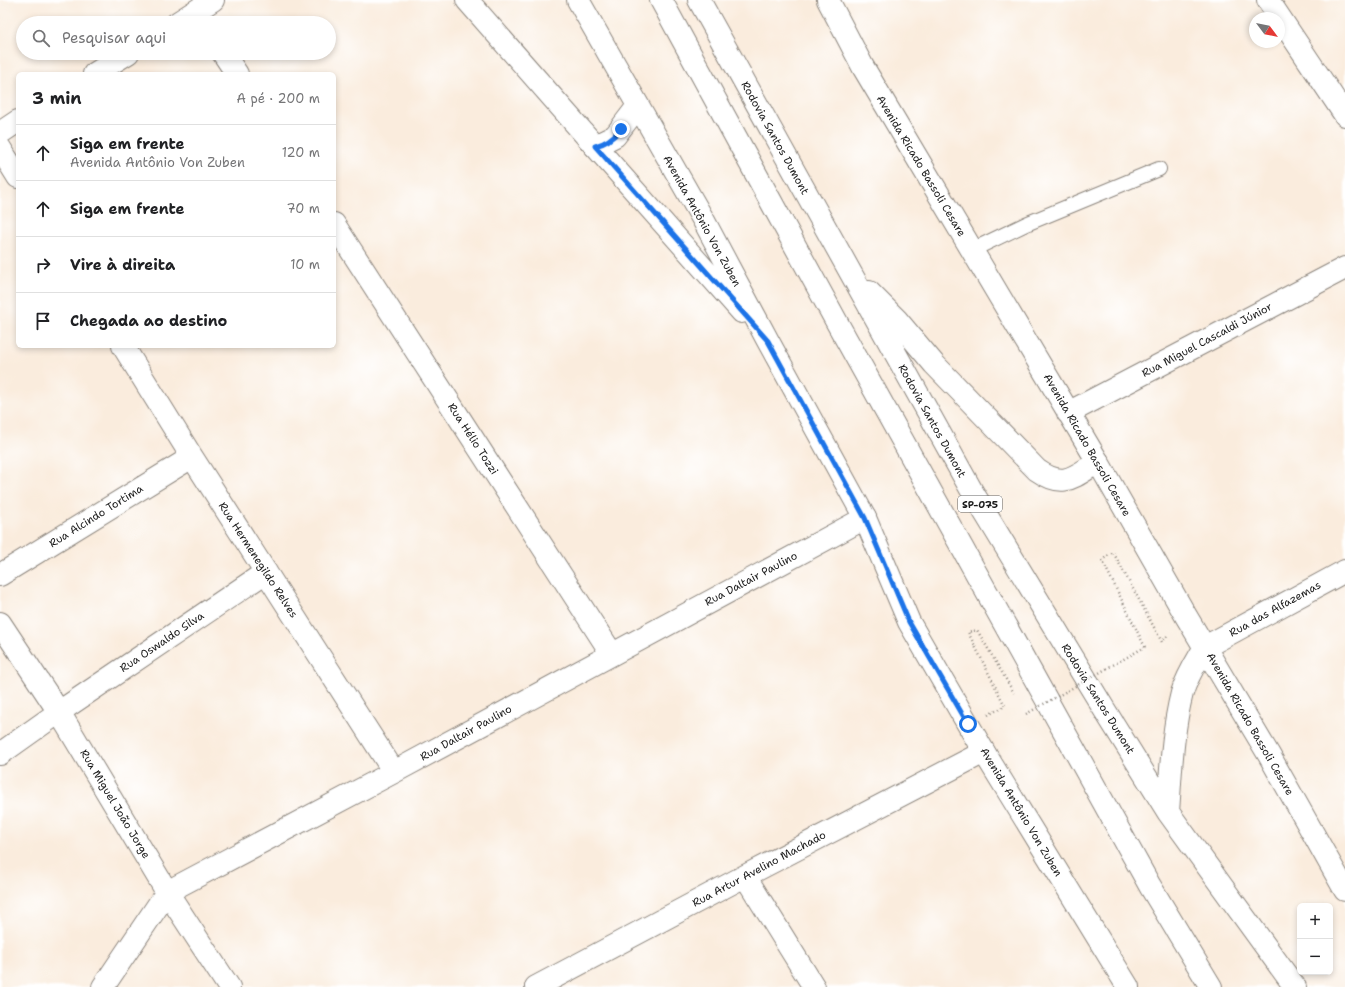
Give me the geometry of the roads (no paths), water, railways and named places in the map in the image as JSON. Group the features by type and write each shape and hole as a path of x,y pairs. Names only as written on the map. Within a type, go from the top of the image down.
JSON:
{"main road":[{"path":"467,0 768,341"},
{"name":"Avenida Antônio Von Zuben","path":"578,0 704,221 865,518 909,622 984,752 1128,987"},
{"name":"SP-075","path":"661,0 840,328 1142,872 1211,987"},
{"name":"Rodovia Santos Dumont","path":"699,0 973,493 1168,812 1295,987"},
{"name":"Avenida Ricado Bassoli Cesare","path":"828,0 863,67 1098,462 1186,616 1269,755 1345,890"},
{"path":"1268,0 1345,115"},
{"path":"193,16 204,11"},
{"path":"97,72 117,60"},
{"path":"228,60 236,72"},
{"path":"595,146 615,136 638,106"},
{"path":"0,133 16,122"},
{"path":"0,148 16,174"},
{"name":"Rua Hélio Tozzi","path":"336,227 612,654"},
{"name":"Rua Miguel Cascaldi Júnior","path":"1068,413 1345,268"},
{"path":"850,274 897,320 940,369 1037,470 1049,478 1065,480 1074,477 1098,462"},
{"name":"Rua Hermenegildo Relves","path":"124,348 192,457 394,772"},
{"name":"Rua Alcindo Tortima","path":"0,575 192,457"},
{"name":"Rua Daltair Paulino","path":"103,987 167,892 394,772 865,518"},
{"name":"Rua das Alfazemas","path":"1205,647 1345,570"},
{"name":"Rua Oswaldo Silva","path":"0,754 59,712 266,572"},
{"name":"Rua Miguel João Jorge","path":"0,623 59,712 167,892 229,987"},
{"path":"1168,812 1172,746 1182,693 1193,668 1205,647"},
{"name":"Rua Artur Avelino Machado","path":"540,986 745,876 984,752"},
{"path":"745,876 814,987"}],"lane":[{"path":"972,250 1026,224 1159,169"}]}
